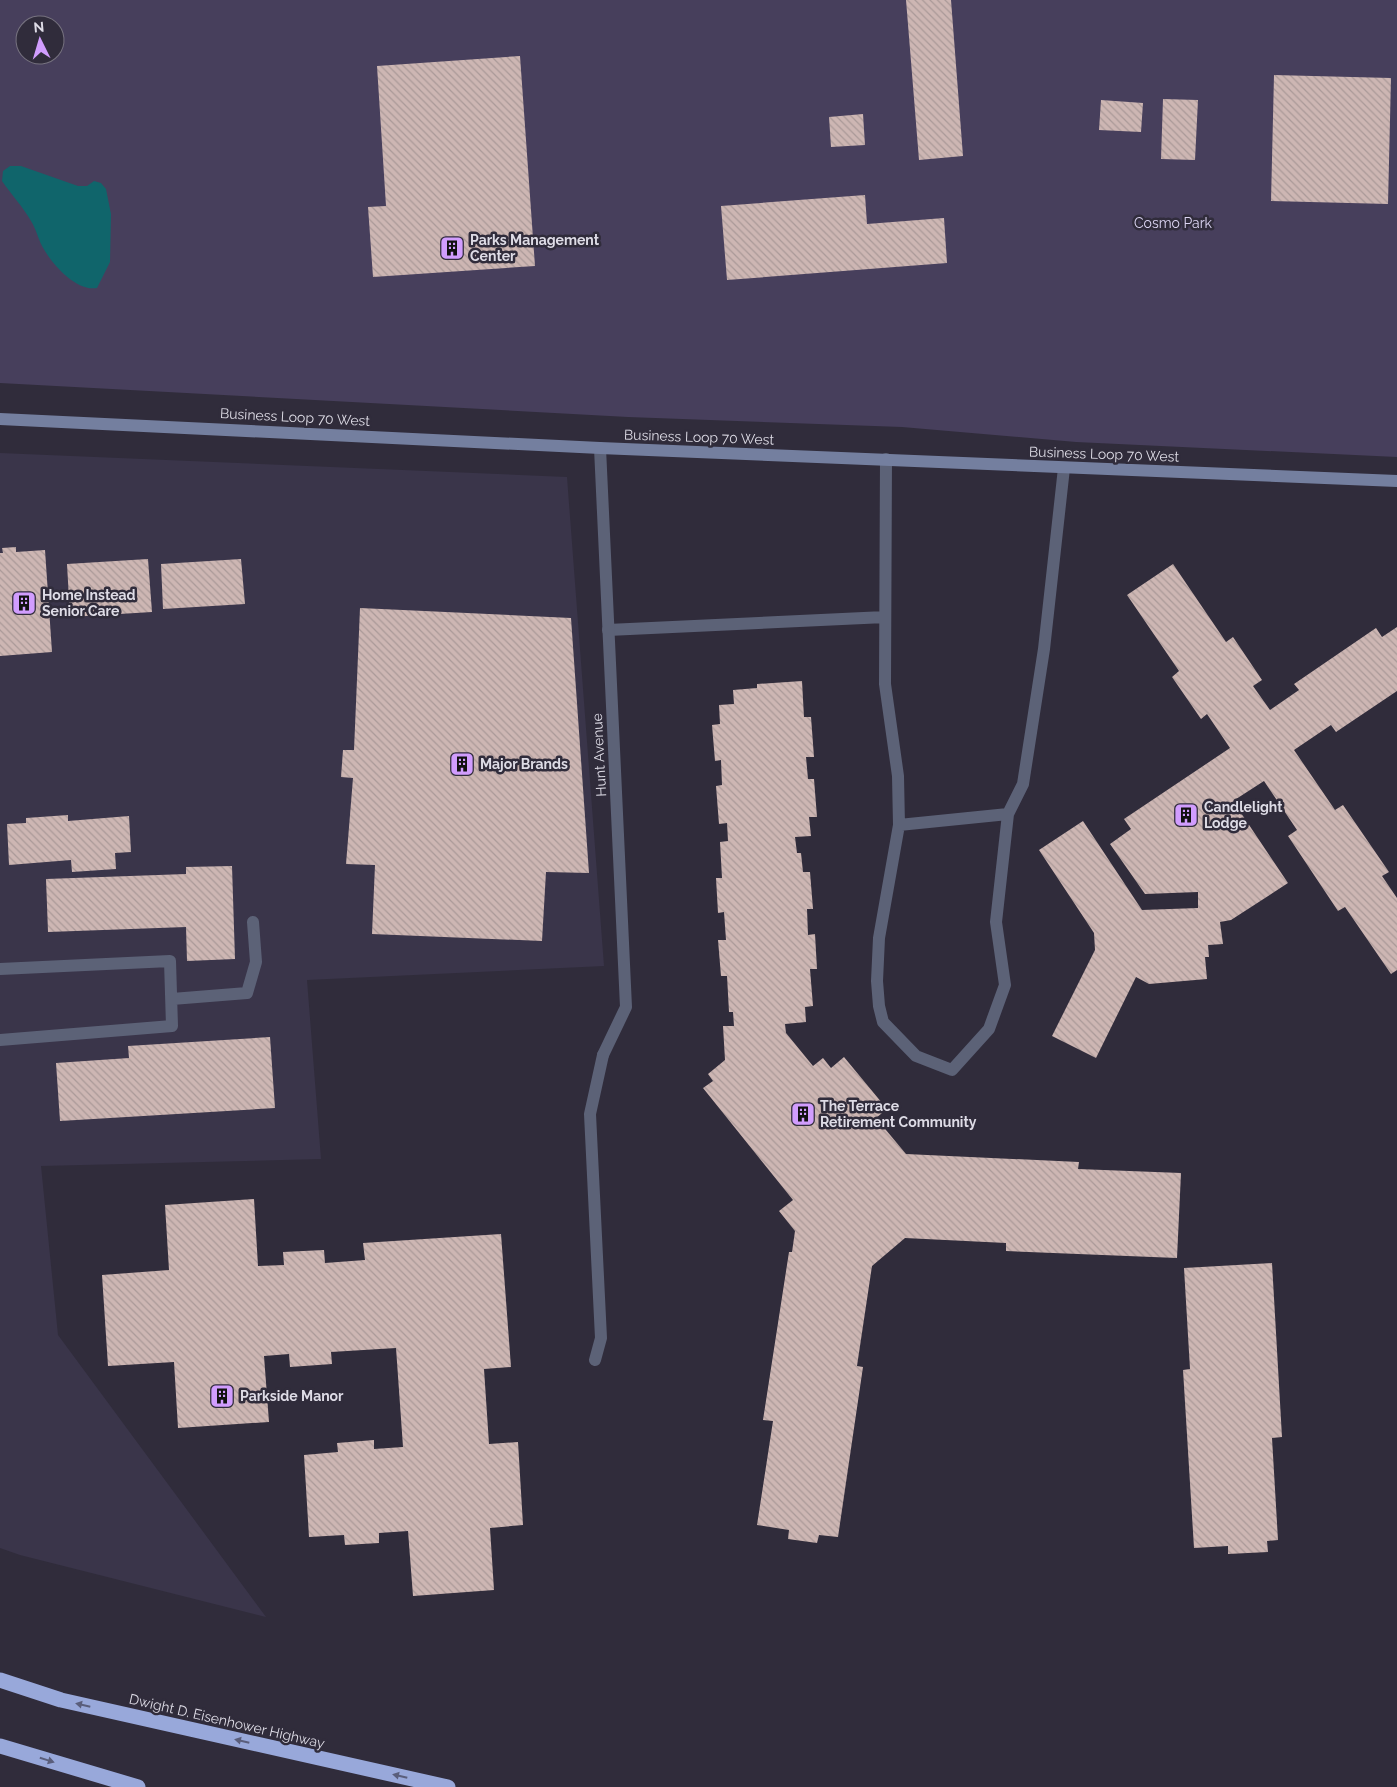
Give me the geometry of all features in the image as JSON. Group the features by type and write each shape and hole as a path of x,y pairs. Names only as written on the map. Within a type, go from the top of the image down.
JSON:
{"highway":[{"name":"Dwight D. Eisenhower Highway","path":"0,1680 61,1700 448,1787"},
{"path":"0,1746 138,1787"}],"main road":[{"name":"Business Loop 70 West","path":"0,419 600,448 1397,481"}],"street":[{"name":"Hunt Avenue","path":"596,1360 601,1338 590,1114 603,1055 626,1007 600,448"},
{"path":"886,459 885,684 898,776 899,825 879,938 877,981 879,1006 883,1022 916,1056 952,1070 989,1028 1005,985 996,922 1008,814 1024,784 1044,649 1064,468"},
{"path":"608,630 885,617"},
{"path":"899,825 1008,814"},
{"path":"172,999 247,993 256,962 253,922"},
{"path":"0,969 170,961 172,999 172,1026 0,1040"}],"shaded area":[{"path":"10,166 21,166 78,186 87,186 94,181 101,183 106,189 111,214 110,262 97,288 81,286 73,281 58,268 46,253 33,224 2,181 3,171"},
{"path":"0,453 567,477 604,966 307,980 321,1159 41,1166 58,1335 266,1617 20,1555 0,1548"}],"green space":[{"name":"Cosmo Park","path":"0,0 1397,0 1397,457 1076,442 902,427 628,417 0,383"}],"building":[{"path":"906,0 951,0 963,156 919,160"},
{"path":"520,56 535,266 373,277 368,207 386,206 377,66"},
{"path":"1274,75 1391,78 1388,204 1271,201"},
{"path":"1163,99 1198,100 1195,160 1161,159"},
{"path":"1101,100 1143,103 1141,132 1099,130"},
{"path":"863,114 865,145 831,147 829,117"},
{"path":"865,195 867,224 944,218 947,263 727,280 721,206"},
{"name":"Home Instead Senior Care","path":"16,547 16,552 45,550 52,652 0,656 0,553 3,553 2,548"},
{"path":"148,559 152,612 70,617 67,564"},
{"path":"241,559 245,604 163,609 161,564"},
{"name":"Candlelight Lodge","path":"1173,564 1226,642 1233,637 1262,680 1253,686 1270,710 1299,690 1294,684 1376,628 1382,637 1397,627 1397,691 1336,732 1331,725 1294,750 1335,810 1343,805 1389,872 1382,876 1397,898 1397,970 1391,974 1345,907 1338,911 1288,836 1297,830 1264,781 1233,801 1288,883 1231,920 1220,922 1223,944 1208,945 1209,957 1205,957 1207,979 1149,984 1136,977 1096,1058 1052,1036 1095,950 1094,933 1039,850 1083,821 1142,910 1198,908 1198,892 1145,894 1110,844 1131,829 1124,819 1230,748 1207,714 1201,719 1172,677 1179,671 1127,595"},
{"name":"Major Brands","path":"360,608 571,618 589,873 546,872 542,941 372,934 375,865 346,864 353,778 341,777 343,750 354,750"},
{"name":"The Terrace Retirement Community","path":"802,681 804,717 811,717 814,757 806,757 808,779 814,779 817,817 809,817 811,836 795,837 797,853 801,853 803,872 810,872 813,909 807,909 808,935 815,934 817,969 810,969 813,1006 805,1007 806,1022 785,1024 786,1033 813,1066 823,1058 831,1068 844,1057 887,1109 876,1118 906,1154 1079,1162 1078,1169 1181,1173 1177,1258 1006,1251 1006,1243 905,1238 872,1266 857,1366 863,1367 838,1537 819,1535 817,1543 788,1539 789,1530 757,1525 773,1421 763,1420 789,1252 792,1252 795,1231 779,1211 793,1200 703,1088 713,1081 708,1074 725,1060 723,1026 734,1026 733,1012 729,1012 727,976 721,976 718,940 726,940 724,912 718,913 716,878 722,878 720,842 728,841 727,823 719,824 716,786 722,785 721,760 715,761 712,725 720,724 719,705 734,704 733,690 757,688 757,684"},
{"path":"68,815 68,821 129,816 131,852 115,853 116,869 72,872 71,860 9,865 7,824 26,823 26,818"},
{"path":"232,866 235,959 187,961 186,927 48,932 46,879 186,874 186,867"},
{"path":"270,1037 275,1108 60,1121 56,1063 129,1058 128,1046"},
{"name":"Parkside Manor","path":"254,1199 258,1266 284,1265 283,1252 324,1250 325,1263 365,1260 363,1243 501,1234 511,1367 484,1369 489,1444 518,1442 523,1525 490,1528 494,1590 413,1596 408,1531 379,1533 379,1543 345,1545 344,1535 309,1537 304,1455 338,1452 337,1443 374,1440 374,1449 403,1447 396,1348 331,1352 332,1364 290,1367 289,1354 264,1356 269,1422 178,1428 174,1362 108,1366 102,1275 169,1270 165,1205"},
{"path":"1272,1263 1282,1437 1272,1438 1278,1540 1267,1541 1268,1552 1228,1554 1228,1546 1194,1548 1183,1370 1190,1369 1184,1268"}],"place":[{"name":"Parks Management Center","path":"452,248"},
{"name":"Home Instead Senior Care","path":"24,603"},
{"name":"Major Brands","path":"462,764"},
{"name":"Candlelight Lodge","path":"1186,815"},
{"name":"The Terrace Retirement Community","path":"803,1114"},
{"name":"Parkside Manor","path":"222,1396"}]}
